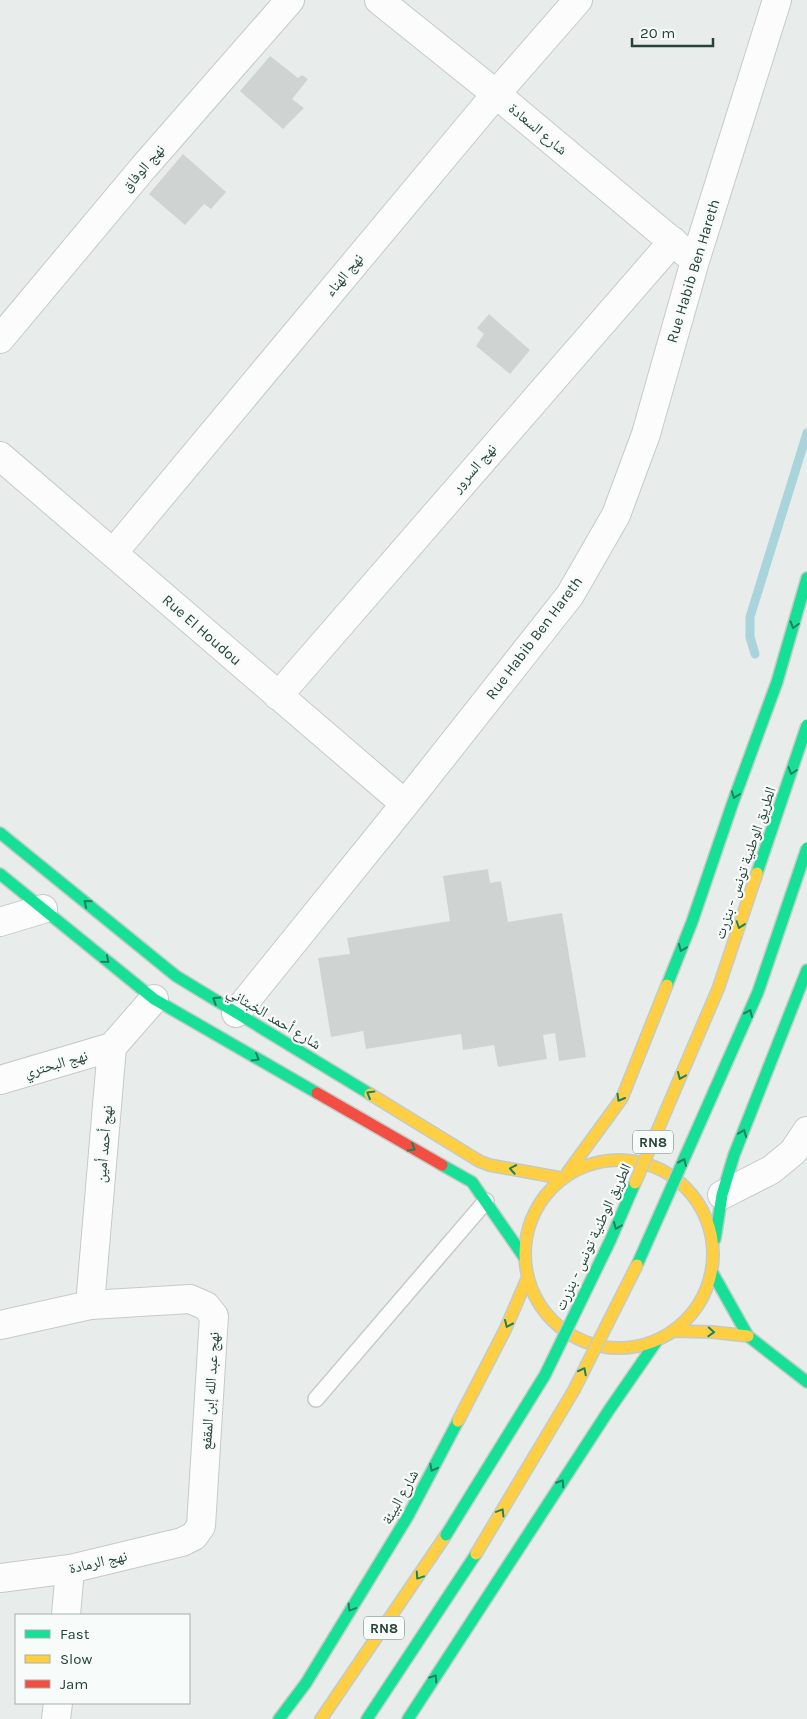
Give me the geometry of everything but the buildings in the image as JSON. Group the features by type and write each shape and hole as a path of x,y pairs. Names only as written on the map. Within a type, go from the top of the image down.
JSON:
{"main road":[{"path":"806,975 734,1155 722,1195 712,1272 699,1305 674,1331 656,1342 624,1349 592,1345 563,1331 541,1308 527,1279 524,1256 527,1227 540,1200 564,1175 622,1098 692,922 777,682 807,578"},
{"name":"الطريق الوطنية تونس - بنزرت","path":"321,1719 446,1535 545,1375 610,1240 718,989 807,725"},
{"name":"شارع أحمد الخبثاني","path":"0,833 176,976 479,1161 489,1165 564,1175"},
{"name":"RN8","path":"367,1719 476,1554 574,1390 639,1261 758,992 807,848"},
{"path":"0,874 154,999 472,1182 524,1256"},
{"path":"564,1175 598,1160 631,1159 662,1169 688,1189 706,1216 714,1248"},
{"path":"712,1272 748,1336 807,1382"},
{"name":"شارع البيئة","path":"280,1719 306,1682 408,1516 505,1330 527,1279"},
{"path":"674,1331 712,1332 748,1336"},
{"path":"408,1719 604,1418 656,1342"}],"street":[{"name":"نهج الوفاق","path":"0,339 143,168 290,0"},
{"name":"شارع السعادة","path":"379,0 496,94 695,261"},
{"name":"نهج الهناء","path":"113,553 496,94 578,0"},
{"name":"Rue Habib Ben Hareth","path":"236,1013 405,804 570,595 616,515 646,434 695,261 777,0"},
{"name":"نهج السرور","path":"278,696 673,241"},
{"name":"Rue El Houdou","path":"0,456 405,804"},
{"path":"0,922 43,909"},
{"path":"112,1048 154,999"},
{"name":"نهج البحتري","path":"0,1080 112,1048"},
{"name":"نهج أحمد أمين","path":"90,1305 112,1048"},
{"path":"722,1195 771,1170 793,1152 807,1131"},
{"name":"نهج عبد الله إبن المقفع","path":"0,1325 90,1305 190,1299 206,1306 214,1316 201,1526 194,1536"},
{"name":"نهج الرمادة","path":"0,1578 70,1569 182,1542 194,1536"},
{"path":"66,1614 70,1569"},
{"path":"56,1719 58,1704"}],"lane":[{"path":"316,1399 486,1201"}],"waterway":[{"path":"755,654 750,637 750,617 807,433"}],"traffic: fast":[{"path":"667,985 692,922 777,682 807,578"},
{"path":"757,873 807,725"},
{"path":"0,833 176,976 370,1094"},
{"path":"637,1265 758,992 807,848"},
{"path":"0,874 154,999 317,1093"},
{"path":"715,1239 722,1195 734,1155 807,970"},
{"path":"442,1165 472,1182 524,1257"},
{"path":"446,1535 545,1375 610,1241 635,1183"},
{"path":"712,1272 748,1336 807,1382"},
{"path":"408,1719 609,1410 656,1342"},
{"path":"279,1719 306,1683 408,1516 458,1421"},
{"path":"367,1719 476,1554"}],"traffic: slow":[{"path":"635,1183 718,989 757,873"},
{"path":"568,1172 622,1098 667,985"},
{"path":"370,1094 479,1161 489,1165 561,1178"},
{"path":"628,1160 637,1161 664,1171 686,1187 698,1202 706,1218 712,1236 713,1254 712,1272 706,1290 698,1306 686,1321 671,1333 655,1341 637,1347 610,1348 601,1347 574,1337 559,1327 546,1314 536,1299 526,1272 525,1245 526,1236 536,1209 546,1194 559,1181 574,1171 601,1161 628,1160"},
{"path":"476,1554 574,1390 637,1265"},
{"path":"458,1421 505,1330 527,1279"},
{"path":"674,1331 712,1332 748,1336"},
{"path":"321,1719 446,1535"}],"traffic: jam":[{"path":"317,1093 442,1165"}]}
